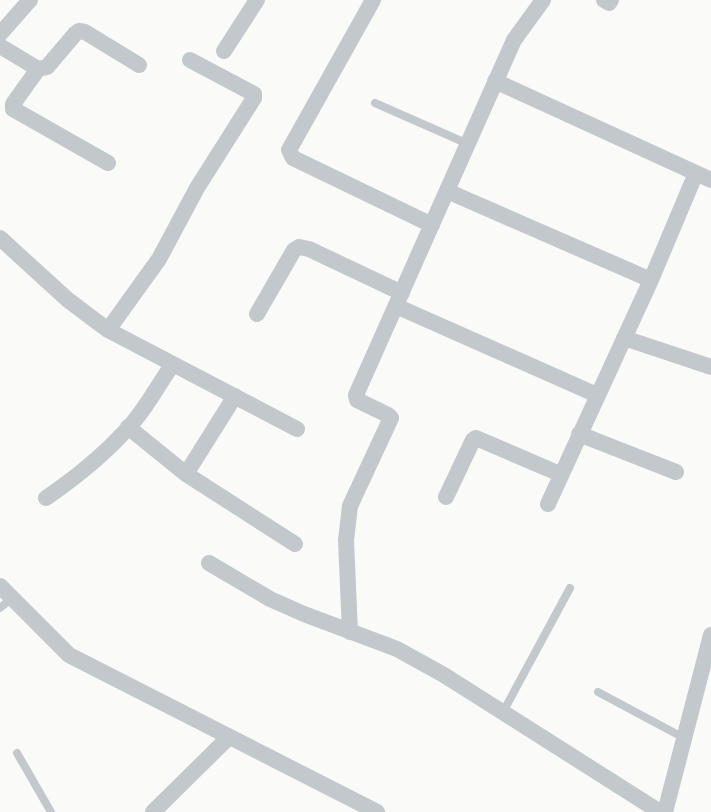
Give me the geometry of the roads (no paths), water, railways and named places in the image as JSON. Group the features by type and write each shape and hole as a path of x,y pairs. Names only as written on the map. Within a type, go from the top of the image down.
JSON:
{"street":[{"path":"0,34 30,0"},
{"path":"224,51 257,0"},
{"path":"373,0 289,150 290,155 293,158 432,225"},
{"path":"350,632 346,540 350,506 391,418 388,415 357,400 356,395 514,40 543,0"},
{"path":"604,0 609,3 612,0"},
{"path":"0,46 38,68 47,67 75,34 80,31 139,65"},
{"path":"108,330 159,259 197,188 254,96 254,94 190,60"},
{"path":"38,68 13,104 13,109 108,163"},
{"path":"496,81 711,180"},
{"path":"548,504 560,474 651,280 696,173"},
{"path":"447,190 651,280"},
{"path":"0,238 68,300 108,330 297,429"},
{"path":"257,314 294,250 299,247 309,249 399,299 597,395"},
{"path":"624,338 711,367"},
{"path":"46,498 74,478 117,440 136,419 173,364"},
{"path":"186,474 235,396"},
{"path":"128,427 186,474 295,544"},
{"path":"579,434 676,472"},
{"path":"446,497 473,440 476,438 560,474"},
{"path":"209,563 270,599 350,632 397,649 444,675 660,812"},
{"path":"0,586 6,603 70,655 377,812"},
{"path":"665,812 711,635"},
{"path":"153,812 229,737"}],"lane":[{"path":"375,104 468,144"},
{"path":"503,712 570,588"},
{"path":"598,692 684,738"},
{"path":"17,753 50,812"}]}
